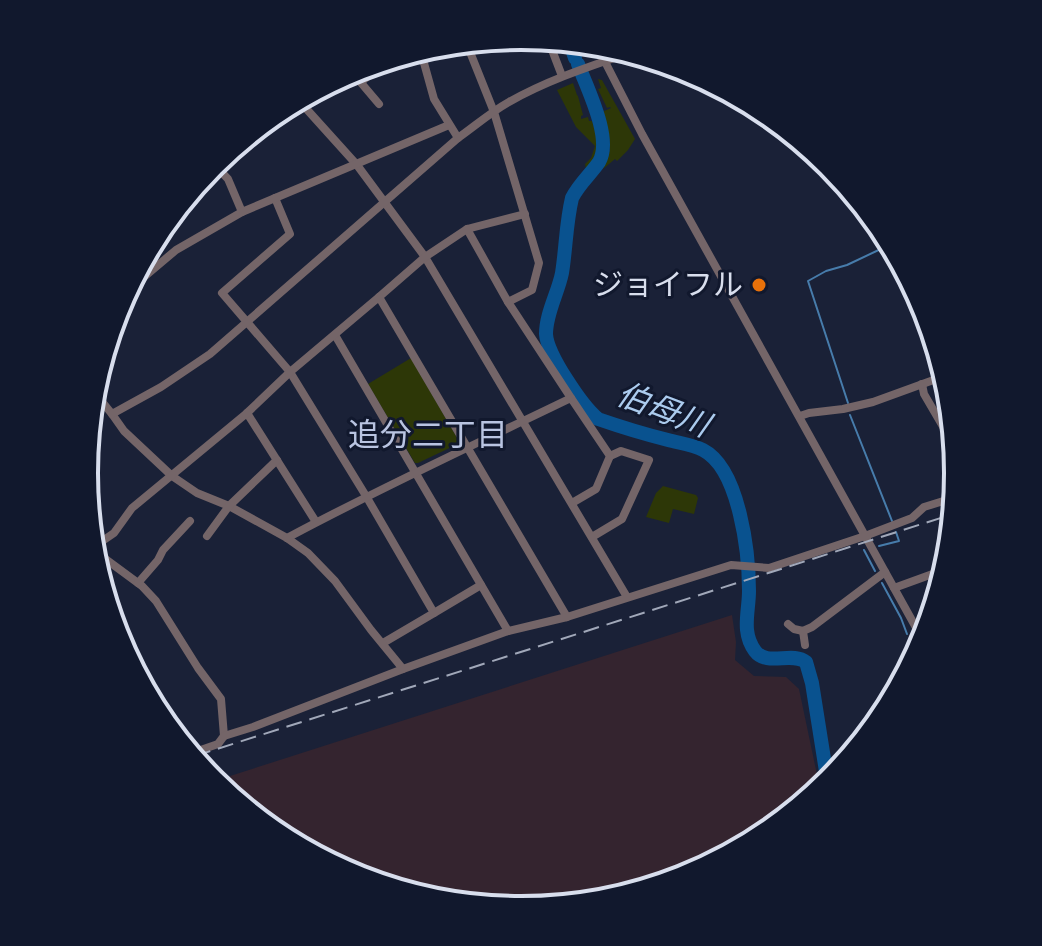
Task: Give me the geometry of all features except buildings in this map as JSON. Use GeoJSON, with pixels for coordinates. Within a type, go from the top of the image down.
{"type":"FeatureCollection","features":[{"type":"Feature","properties":{"kind":"street"},"geometry":{"type":"LineString","coordinates":[[554,52],[565,75]]}},
{"type":"Feature","properties":{"kind":"street"},"geometry":{"type":"LineString","coordinates":[[471,53],[494,112],[539,263],[532,290],[508,302]]}},
{"type":"Feature","properties":{"kind":"street"},"geometry":{"type":"LineString","coordinates":[[112,414],[186,372],[210,354],[458,138],[521,95],[589,67],[600,57]]}},
{"type":"Feature","properties":{"kind":"street"},"geometry":{"type":"LineString","coordinates":[[603,58],[642,134],[915,626]]}},
{"type":"Feature","properties":{"kind":"street"},"geometry":{"type":"LineString","coordinates":[[423,61],[434,99],[458,138]]}},
{"type":"Feature","properties":{"kind":"street"},"geometry":{"type":"LineString","coordinates":[[361,82],[379,104]]}},
{"type":"Feature","properties":{"kind":"street"},"geometry":{"type":"LineString","coordinates":[[307,109],[357,165],[425,257],[627,597]]}},
{"type":"Feature","properties":{"kind":"street"},"geometry":{"type":"LineString","coordinates":[[149,273],[176,250],[242,212],[449,125]]}},
{"type":"Feature","properties":{"kind":"street"},"geometry":{"type":"LineString","coordinates":[[223,173],[242,212]]}},
{"type":"Feature","properties":{"kind":"street"},"geometry":{"type":"LineString","coordinates":[[275,198],[290,234],[222,293],[290,372],[434,613]]}},
{"type":"Feature","properties":{"kind":"street"},"geometry":{"type":"LineString","coordinates":[[104,540],[114,533],[132,508],[247,413],[290,372],[425,257],[467,229],[525,214]]}},
{"type":"Feature","properties":{"kind":"street"},"geometry":{"type":"LineString","coordinates":[[467,229],[508,302],[610,456]]}},
{"type":"Feature","properties":{"kind":"street"},"geometry":{"type":"LineString","coordinates":[[379,297],[567,617]]}},
{"type":"Feature","properties":{"kind":"street"},"geometry":{"type":"LineString","coordinates":[[335,335],[508,631]]}},
{"type":"Feature","properties":{"kind":"street"},"geometry":{"type":"LineString","coordinates":[[800,416],[873,402],[934,380]]}},
{"type":"Feature","properties":{"kind":"street"},"geometry":{"type":"LineString","coordinates":[[922,384],[924,394],[940,422]]}},
{"type":"Feature","properties":{"kind":"street"},"geometry":{"type":"LineString","coordinates":[[287,538],[366,496],[571,398]]}},
{"type":"Feature","properties":{"kind":"street"},"geometry":{"type":"LineString","coordinates":[[104,404],[124,431],[172,476],[197,493],[229,506],[287,538],[308,553],[335,581],[403,669]]}},
{"type":"Feature","properties":{"kind":"street"},"geometry":{"type":"LineString","coordinates":[[247,413],[316,522]]}},
{"type":"Feature","properties":{"kind":"street"},"geometry":{"type":"LineString","coordinates":[[572,503],[596,489],[610,456],[621,451],[649,460],[622,519],[592,537]]}},
{"type":"Feature","properties":{"kind":"street"},"geometry":{"type":"LineString","coordinates":[[207,536],[229,506],[277,460]]}},
{"type":"Feature","properties":{"kind":"street"},"geometry":{"type":"LineString","coordinates":[[201,750],[218,744],[224,736],[508,631],[567,617],[725,567],[769,568],[912,518],[924,507],[943,501]]}},
{"type":"Feature","properties":{"kind":"street"},"geometry":{"type":"LineString","coordinates":[[138,583],[190,521]]}},
{"type":"Feature","properties":{"kind":"street"},"geometry":{"type":"LineString","coordinates":[[107,560],[156,601],[221,699],[224,736]]}},
{"type":"Feature","properties":{"kind":"street"},"geometry":{"type":"LineString","coordinates":[[788,624],[803,631],[812,627],[885,572]]}},
{"type":"Feature","properties":{"kind":"street"},"geometry":{"type":"LineString","coordinates":[[894,588],[932,574]]}},
{"type":"Feature","properties":{"kind":"street"},"geometry":{"type":"LineString","coordinates":[[383,643],[481,585]]}},
{"type":"Feature","properties":{"kind":"street"},"geometry":{"type":"LineString","coordinates":[[803,631],[805,645]]}},
{"type":"Feature","properties":{"kind":"shaded area"},"geometry":{"type":"Polygon","coordinates":[[[732,615],[735,660],[754,676],[786,677],[799,689],[817,775],[756,825],[683,864],[604,888],[521,896],[438,888],[359,864],[286,825],[242,791],[230,776],[732,615]]]}},
{"type":"Feature","properties":{"kind":"green space"},"geometry":{"type":"Polygon","coordinates":[[[598,79],[602,80],[635,139],[617,161],[615,159],[603,169],[610,147],[602,112],[611,108],[607,108],[598,89],[601,88],[598,79]]]}},
{"type":"Feature","properties":{"kind":"green space"},"geometry":{"type":"Polygon","coordinates":[[[573,83],[583,115],[581,119],[588,117],[592,121],[597,141],[594,157],[586,169],[585,164],[595,146],[576,127],[557,90],[573,83]]]}},
{"type":"Feature","properties":{"kind":"green space"},"geometry":{"type":"Polygon","coordinates":[[[411,358],[460,443],[418,463],[415,463],[368,384],[411,358]]]}},
{"type":"Feature","properties":{"kind":"green space"},"geometry":{"type":"Polygon","coordinates":[[[663,486],[696,495],[694,514],[673,509],[669,523],[646,517],[656,493],[663,486]]]}},
{"type":"Feature","properties":{"kind":"waterway","name":"伯母川"},"geometry":{"type":"LineString","coordinates":[[574,54],[575,58]]}},
{"type":"Feature","properties":{"kind":"waterway","name":"伯母川"},"geometry":{"type":"LineString","coordinates":[[578,64],[601,127],[602,152],[599,162],[572,198],[562,273],[547,326],[548,343],[566,379],[598,419],[699,448],[716,460],[726,475],[734,493],[744,536],[749,575],[748,637],[760,656],[794,658],[806,662],[825,766]]}},
{"type":"Feature","properties":{"kind":"waterway"},"geometry":{"type":"LineString","coordinates":[[848,403],[808,281],[880,250]]}},
{"type":"Feature","properties":{"kind":"waterway"},"geometry":{"type":"LineString","coordinates":[[850,415],[892,521]]}},
{"type":"Feature","properties":{"kind":"waterway"},"geometry":{"type":"LineString","coordinates":[[879,546],[899,541],[896,532]]}},
{"type":"Feature","properties":{"kind":"waterway"},"geometry":{"type":"LineString","coordinates":[[864,550],[875,571]]}},
{"type":"Feature","properties":{"kind":"waterway"},"geometry":{"type":"LineString","coordinates":[[882,583],[907,634]]}},
{"type":"Feature","properties":{"kind":"railway"},"geometry":{"type":"LineString","coordinates":[[204,753],[941,518]]}},
{"type":"Feature","properties":{"kind":"place","name":"ジョイフル"},"geometry":{"type":"Point","coordinates":[759,285]}},
{"type":"Feature","properties":{"kind":"district","name":"追分二丁目"},"geometry":{"type":"Point","coordinates":[428,435]}}]}
